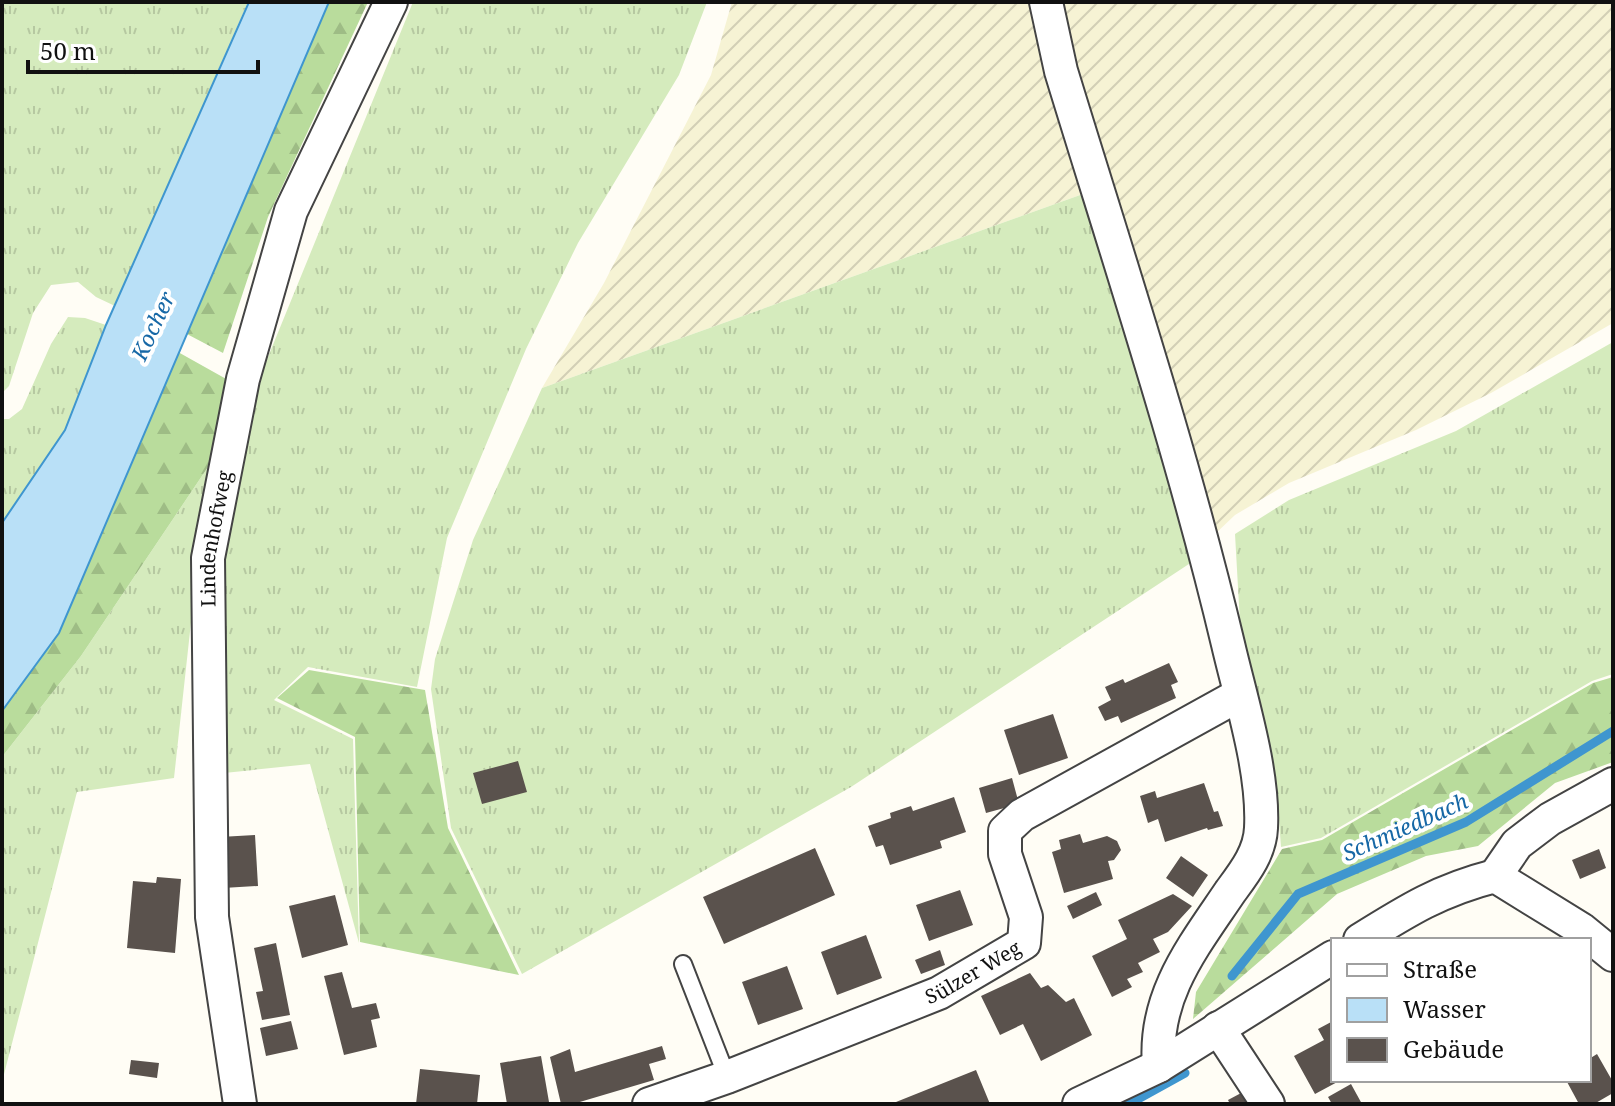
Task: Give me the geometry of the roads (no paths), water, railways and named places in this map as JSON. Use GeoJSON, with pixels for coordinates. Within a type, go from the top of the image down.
{"type":"FeatureCollection","features":[{"type":"Feature","properties":{"kind":"street","name":"Lindenhofweg"},"geometry":{"type":"LineString","coordinates":[[240,1104],[212,917],[208,558],[243,379],[291,211],[391,2]]}},
{"type":"Feature","properties":{"kind":"street"},"geometry":{"type":"LineString","coordinates":[[1046,2],[1061,71],[1209,560],[1260,791],[1261,831],[1253,859],[1181,965],[1160,1019],[1157,1046],[1159,1066]]}},
{"type":"Feature","properties":{"kind":"street","name":"Sülzer Weg"},"geometry":{"type":"LineString","coordinates":[[649,1104],[727,1077],[939,993],[1024,943],[1026,917],[1005,854],[1005,831],[1022,815],[1239,695]]}},
{"type":"Feature","properties":{"kind":"street"},"geometry":{"type":"LineString","coordinates":[[1363,938],[1420,903],[1459,885],[1495,876],[1517,844],[1550,819],[1613,784]]}},
{"type":"Feature","properties":{"kind":"street"},"geometry":{"type":"LineString","coordinates":[[1495,876],[1581,929],[1613,955]]}},
{"type":"Feature","properties":{"kind":"street"},"geometry":{"type":"LineString","coordinates":[[1079,1104],[1159,1066],[1331,958]]}},
{"type":"Feature","properties":{"kind":"street"},"geometry":{"type":"LineString","coordinates":[[1218,1028],[1268,1104]]}},
{"type":"Feature","properties":{"kind":"lane"},"geometry":{"type":"LineString","coordinates":[[683,964],[727,1077]]}},
{"type":"Feature","properties":{"kind":"water","name":"Kocher"},"geometry":{"type":"Polygon","coordinates":[[[249,2],[329,2],[59,633],[2,711],[2,523],[65,430],[106,325],[249,2]]]}},
{"type":"Feature","properties":{"kind":"waterway","name":"Schmiedbach"},"geometry":{"type":"LineString","coordinates":[[1232,976],[1298,894],[1466,822],[1613,731]]}},
{"type":"Feature","properties":{"kind":"waterway","name":"Schmiedbach"},"geometry":{"type":"LineString","coordinates":[[1129,1104],[1185,1073]]}}]}
